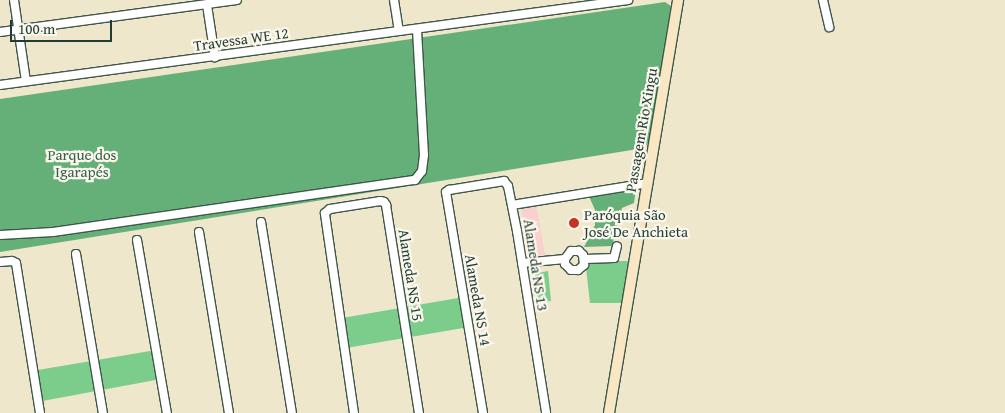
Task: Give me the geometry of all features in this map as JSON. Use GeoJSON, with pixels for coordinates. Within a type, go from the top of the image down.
{"type":"FeatureCollection","features":[{"type":"Feature","properties":{"kind":"main road","name":"Passagem Rio Xingu"},"geometry":{"type":"LineString","coordinates":[[609,413],[678,0]]}},
{"type":"Feature","properties":{"kind":"street"},"geometry":{"type":"LineString","coordinates":[[0,86],[26,82],[14,0]]}},
{"type":"Feature","properties":{"kind":"street"},"geometry":{"type":"LineString","coordinates":[[0,32],[196,3],[207,5],[237,0]]}},
{"type":"Feature","properties":{"kind":"street"},"geometry":{"type":"LineString","coordinates":[[394,0],[399,30],[417,29],[588,3],[628,0]]}},
{"type":"Feature","properties":{"kind":"street"},"geometry":{"type":"LineString","coordinates":[[823,0],[828,27]]}},
{"type":"Feature","properties":{"kind":"street"},"geometry":{"type":"LineString","coordinates":[[207,5],[215,57]]}},
{"type":"Feature","properties":{"kind":"street"},"geometry":{"type":"LineString","coordinates":[[0,235],[53,232],[415,180],[422,172],[424,149],[417,29]]}},
{"type":"Feature","properties":{"kind":"street","name":"Travessa WE 12"},"geometry":{"type":"LineString","coordinates":[[26,82],[399,30]]}},
{"type":"Feature","properties":{"kind":"street","name":"Alameda NS 13"},"geometry":{"type":"LineString","coordinates":[[447,191],[504,181],[508,186],[546,413]]}},
{"type":"Feature","properties":{"kind":"street"},"geometry":{"type":"LineString","coordinates":[[512,205],[648,183]]}},
{"type":"Feature","properties":{"kind":"street","name":"Alameda NS 14"},"geometry":{"type":"LineString","coordinates":[[447,191],[483,413]]}},
{"type":"Feature","properties":{"kind":"street","name":"Alameda NS 15"},"geometry":{"type":"LineString","coordinates":[[354,413],[325,211],[380,201],[385,202],[419,413]]}},
{"type":"Feature","properties":{"kind":"street"},"geometry":{"type":"LineString","coordinates":[[261,222],[292,413]]}},
{"type":"Feature","properties":{"kind":"street"},"geometry":{"type":"LineString","coordinates":[[199,232],[229,413]]}},
{"type":"Feature","properties":{"kind":"street"},"geometry":{"type":"LineString","coordinates":[[137,240],[167,413]]}},
{"type":"Feature","properties":{"kind":"street"},"geometry":{"type":"LineString","coordinates":[[585,259],[614,258],[617,246]]}},
{"type":"Feature","properties":{"kind":"street"},"geometry":{"type":"LineString","coordinates":[[575,247],[585,259],[581,268],[571,270],[565,264],[565,259],[575,247]]}},
{"type":"Feature","properties":{"kind":"street"},"geometry":{"type":"LineString","coordinates":[[76,254],[104,413]]}},
{"type":"Feature","properties":{"kind":"street"},"geometry":{"type":"LineString","coordinates":[[522,263],[565,259]]}},
{"type":"Feature","properties":{"kind":"street"},"geometry":{"type":"LineString","coordinates":[[0,262],[12,261],[16,263],[40,413]]}},
{"type":"Feature","properties":{"kind":"shaded area"},"geometry":{"type":"Polygon","coordinates":[[[536,203],[545,255],[530,256],[521,206],[536,203]]]}},
{"type":"Feature","properties":{"kind":"green space","name":"Parque dos Igarapés"},"geometry":{"type":"Polygon","coordinates":[[[665,2],[671,6],[649,142],[644,148],[0,252],[0,99],[665,2]]]}},
{"type":"Feature","properties":{"kind":"green space"},"geometry":{"type":"Polygon","coordinates":[[[636,188],[634,203],[622,208],[612,246],[584,247],[595,225],[595,210],[588,194],[636,188]]]}},
{"type":"Feature","properties":{"kind":"green space"},"geometry":{"type":"Polygon","coordinates":[[[588,261],[630,261],[623,303],[590,303],[586,268],[588,261]]]}},
{"type":"Feature","properties":{"kind":"green space"},"geometry":{"type":"Polygon","coordinates":[[[548,271],[551,301],[538,302],[533,274],[548,271]]]}},
{"type":"Feature","properties":{"kind":"green space"},"geometry":{"type":"Polygon","coordinates":[[[464,297],[469,327],[346,348],[342,318],[464,297]]]}},
{"type":"Feature","properties":{"kind":"green space"},"geometry":{"type":"Polygon","coordinates":[[[156,350],[161,379],[37,402],[32,371],[156,350]]]}},
{"type":"Feature","properties":{"kind":"place","name":"Paróquia São José De Anchieta"},"geometry":{"type":"Point","coordinates":[574,223]}}]}
